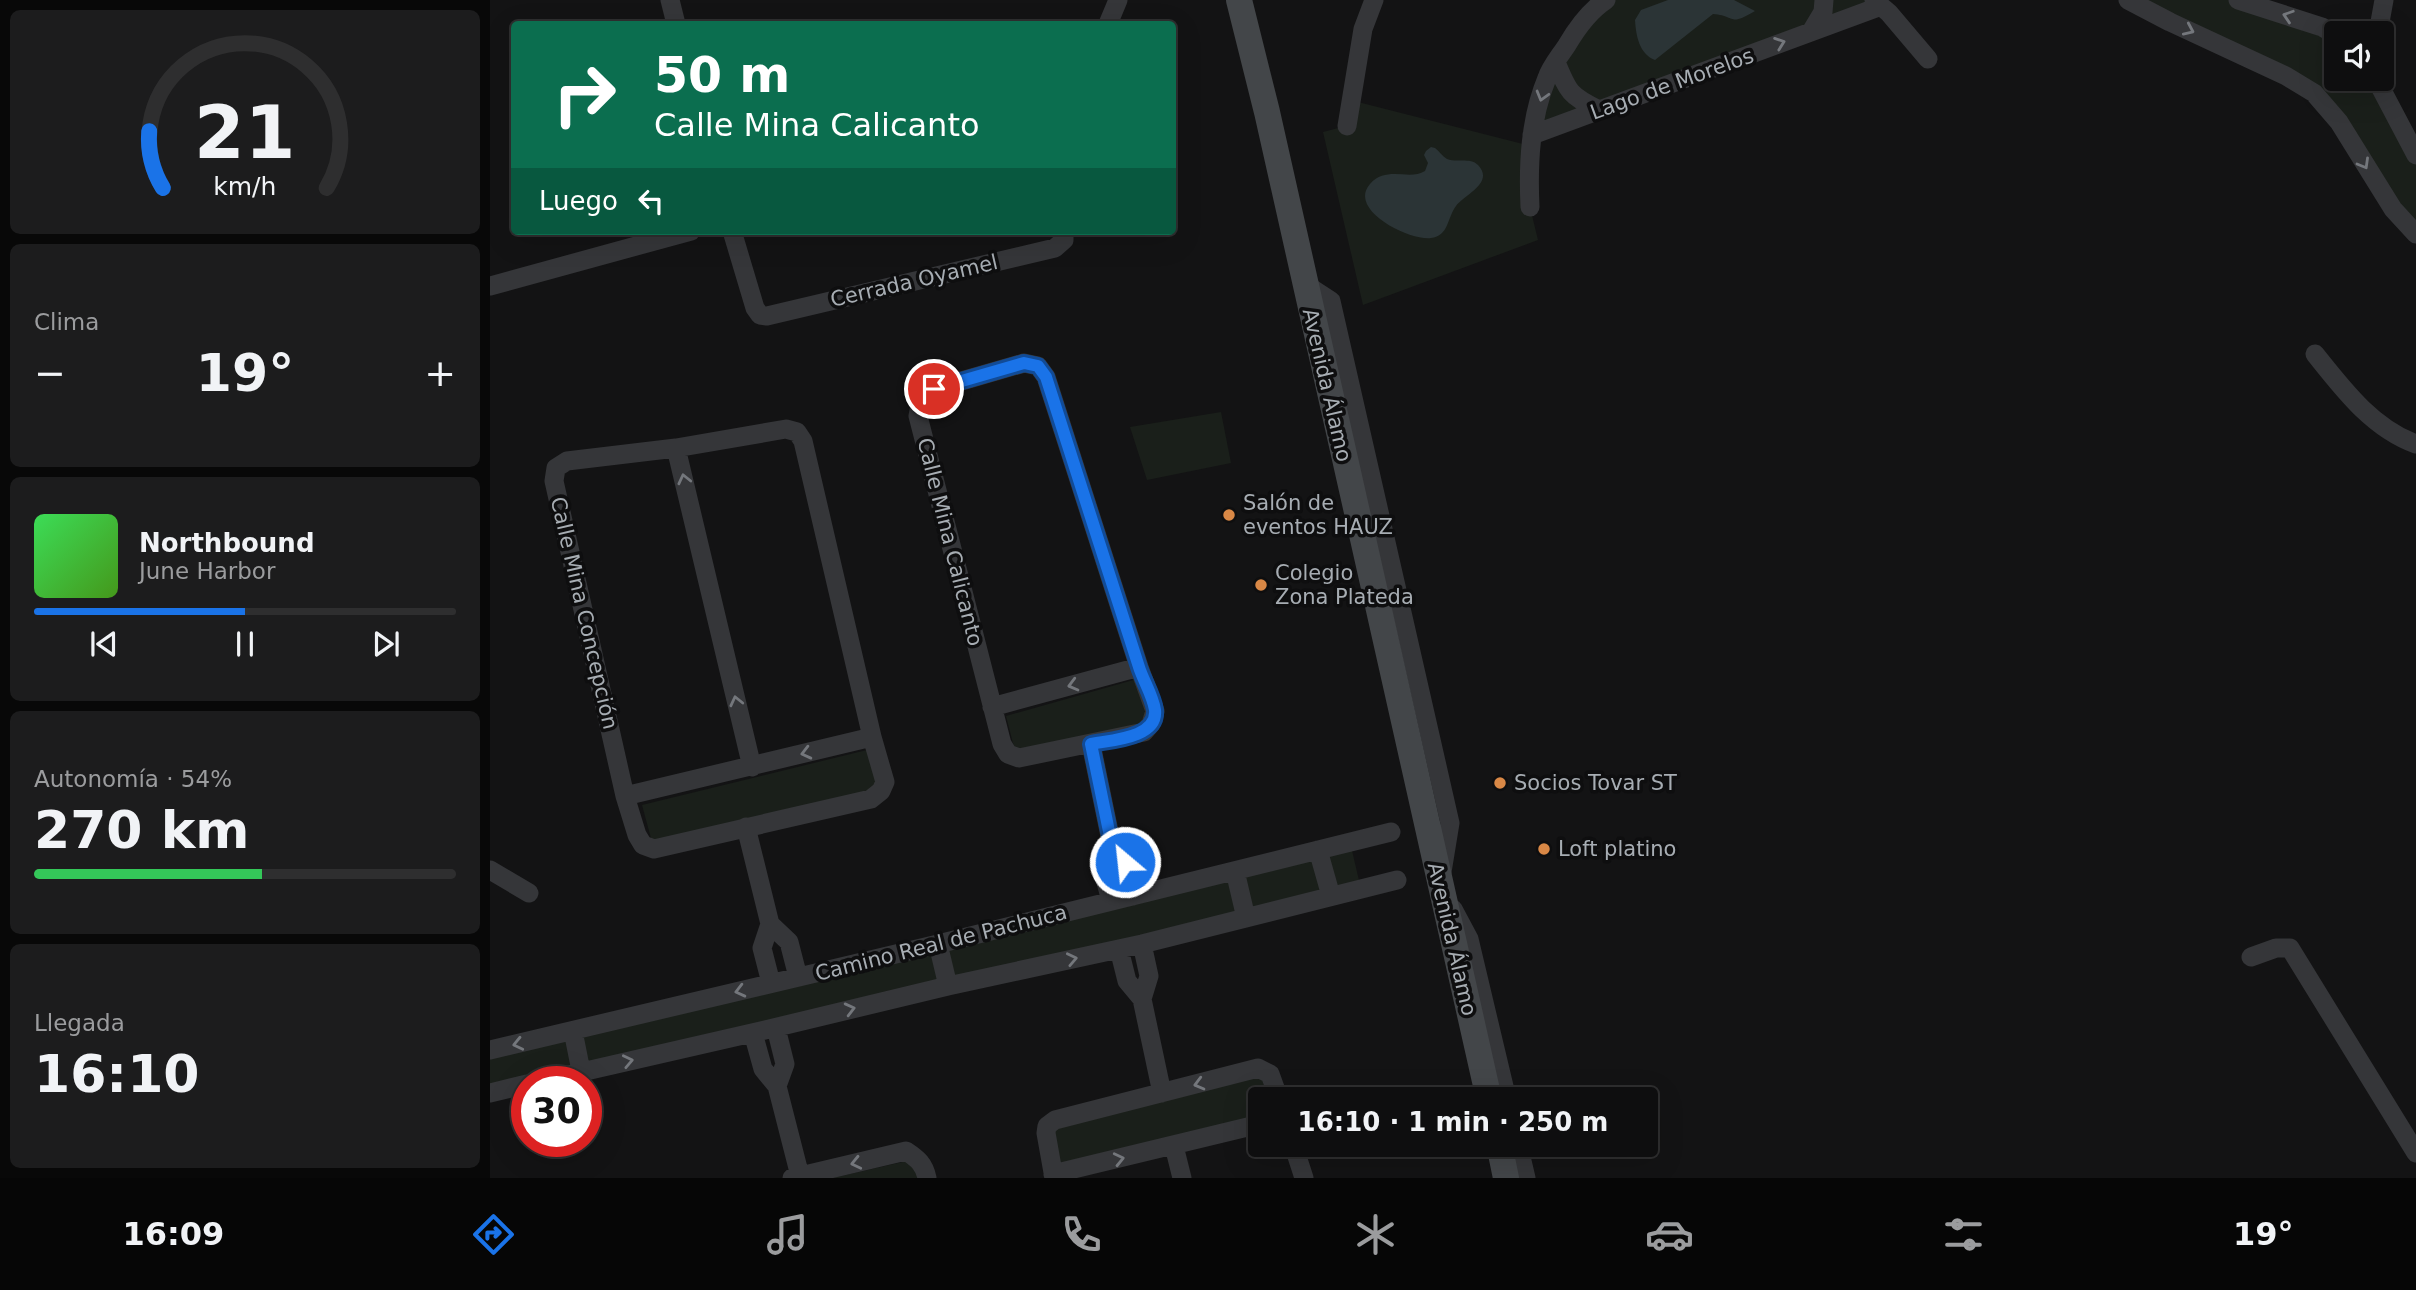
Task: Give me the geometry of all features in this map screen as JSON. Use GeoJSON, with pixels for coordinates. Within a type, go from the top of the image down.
{"type":"FeatureCollection","features":[{"type":"Feature","properties":{"kind":"street"},"geometry":{"type":"LineString","coordinates":[[670,0],[675,21]]}},
{"type":"Feature","properties":{"kind":"street"},"geometry":{"type":"LineString","coordinates":[[1109,21],[1118,0]]}},
{"type":"Feature","properties":{"kind":"street","name":"Avenida Álamo"},"geometry":{"type":"LineString","coordinates":[[1239,0],[1486,1087]]}},
{"type":"Feature","properties":{"kind":"street"},"geometry":{"type":"LineString","coordinates":[[1347,126],[1363,29],[1374,0]]}},
{"type":"Feature","properties":{"kind":"street"},"geometry":{"type":"LineString","coordinates":[[1530,207],[1528,166],[1532,135],[1547,77],[1576,30],[1595,7],[1606,0]]}},
{"type":"Feature","properties":{"kind":"street"},"geometry":{"type":"LineString","coordinates":[[1811,32],[1823,12],[1824,0]]}},
{"type":"Feature","properties":{"kind":"street"},"geometry":{"type":"LineString","coordinates":[[2128,0],[2277,71],[2314,93],[2339,122],[2393,209],[2416,234]]}},
{"type":"Feature","properties":{"kind":"street"},"geometry":{"type":"LineString","coordinates":[[2238,0],[2324,28]]}},
{"type":"Feature","properties":{"kind":"street"},"geometry":{"type":"LineString","coordinates":[[2381,21],[2385,0]]}},
{"type":"Feature","properties":{"kind":"street","name":"Lago de Morelos"},"geometry":{"type":"LineString","coordinates":[[1532,135],[1811,32],[1877,3],[1928,59]]}},
{"type":"Feature","properties":{"kind":"street"},"geometry":{"type":"LineString","coordinates":[[1556,62],[1573,97],[1599,110]]}},
{"type":"Feature","properties":{"kind":"street"},"geometry":{"type":"LineString","coordinates":[[2383,91],[2416,155]]}},
{"type":"Feature","properties":{"kind":"street"},"geometry":{"type":"LineString","coordinates":[[490,286],[676,235]]}},
{"type":"Feature","properties":{"kind":"street","name":"Cerrada Oyamel"},"geometry":{"type":"LineString","coordinates":[[733,235],[755,309],[760,315],[767,316],[1055,248],[1064,235]]}},
{"type":"Feature","properties":{"kind":"street"},"geometry":{"type":"LineString","coordinates":[[2315,354],[2348,395],[2375,421],[2416,444]]}},
{"type":"Feature","properties":{"kind":"street","name":"Calle Mina Calicanto"},"geometry":{"type":"LineString","coordinates":[[1024,363],[1038,366],[1046,377],[1139,667],[1155,711],[1151,724],[1144,732],[1018,758],[1008,754],[1002,744],[992,707],[918,416],[921,400],[934,389],[1024,363]]}},
{"type":"Feature","properties":{"kind":"street","name":"Calle Mina Concepción"},"geometry":{"type":"LineString","coordinates":[[786,429],[797,432],[803,441],[872,737],[885,782],[881,791],[871,799],[654,849],[643,845],[637,835],[625,796],[554,481],[556,468],[567,461],[676,448],[786,429]]}},
{"type":"Feature","properties":{"kind":"street"},"geometry":{"type":"LineString","coordinates":[[676,448],[752,767]]}},
{"type":"Feature","properties":{"kind":"street"},"geometry":{"type":"LineString","coordinates":[[992,707],[1139,667]]}},
{"type":"Feature","properties":{"kind":"street"},"geometry":{"type":"LineString","coordinates":[[625,796],[872,737]]}},
{"type":"Feature","properties":{"kind":"street"},"geometry":{"type":"LineString","coordinates":[[1091,744],[1111,841],[1125,862],[1133,896]]}},
{"type":"Feature","properties":{"kind":"street"},"geometry":{"type":"LineString","coordinates":[[746,827],[769,924],[762,948],[771,983]]}},
{"type":"Feature","properties":{"kind":"street","name":"Camino Real de Pachuca"},"geometry":{"type":"LineString","coordinates":[[490,1050],[938,944],[1391,832]]}},
{"type":"Feature","properties":{"kind":"street"},"geometry":{"type":"LineString","coordinates":[[1111,841],[1102,867],[1111,901]]}},
{"type":"Feature","properties":{"kind":"street"},"geometry":{"type":"LineString","coordinates":[[1318,850],[1331,896]]}},
{"type":"Feature","properties":{"kind":"street"},"geometry":{"type":"LineString","coordinates":[[490,870],[529,893]]}},
{"type":"Feature","properties":{"kind":"street"},"geometry":{"type":"LineString","coordinates":[[1235,871],[1246,918]]}},
{"type":"Feature","properties":{"kind":"street","name":"Camino Real de Pachuca"},"geometry":{"type":"LineString","coordinates":[[602,1066],[1142,944],[1397,880]]}},
{"type":"Feature","properties":{"kind":"street"},"geometry":{"type":"LineString","coordinates":[[1440,886],[1469,939],[1504,1087]]}},
{"type":"Feature","properties":{"kind":"street"},"geometry":{"type":"LineString","coordinates":[[769,924],[789,942],[798,977]]}},
{"type":"Feature","properties":{"kind":"street"},"geometry":{"type":"LineString","coordinates":[[938,944],[948,986]]}},
{"type":"Feature","properties":{"kind":"street"},"geometry":{"type":"LineString","coordinates":[[1142,944],[1149,976],[1142,999]]}},
{"type":"Feature","properties":{"kind":"street"},"geometry":{"type":"LineString","coordinates":[[2251,957],[2276,948],[2290,948],[2416,1153]]}},
{"type":"Feature","properties":{"kind":"street"},"geometry":{"type":"LineString","coordinates":[[1119,949],[1127,981],[1142,999],[1162,1093]]}},
{"type":"Feature","properties":{"kind":"street"},"geometry":{"type":"LineString","coordinates":[[776,1028],[785,1064],[777,1086]]}},
{"type":"Feature","properties":{"kind":"street"},"geometry":{"type":"LineString","coordinates":[[573,1031],[580,1066]]}},
{"type":"Feature","properties":{"kind":"street"},"geometry":{"type":"LineString","coordinates":[[753,1033],[763,1069],[777,1086],[796,1177],[906,1151],[918,1158],[924,1166],[927,1178]]}},
{"type":"Feature","properties":{"kind":"street"},"geometry":{"type":"LineString","coordinates":[[1248,1127],[1053,1176],[1046,1133],[1047,1126],[1055,1120],[1258,1068],[1270,1074],[1275,1087]]}},
{"type":"Feature","properties":{"kind":"street"},"geometry":{"type":"LineString","coordinates":[[490,1093],[511,1088]]}},
{"type":"Feature","properties":{"kind":"street"},"geometry":{"type":"LineString","coordinates":[[1174,1146],[1182,1178]]}},
{"type":"Feature","properties":{"kind":"street"},"geometry":{"type":"LineString","coordinates":[[1297,1157],[1304,1178]]}},
{"type":"Feature","properties":{"kind":"street"},"geometry":{"type":"LineString","coordinates":[[1502,1157],[1506,1178]]}},
{"type":"Feature","properties":{"kind":"street"},"geometry":{"type":"LineString","coordinates":[[1521,1157],[1526,1178]]}},
{"type":"Feature","properties":{"kind":"shaded area"},"geometry":{"type":"Polygon","coordinates":[[[1606,0],[1874,0],[1599,110],[1534,123],[1547,77],[1606,0]]]}},
{"type":"Feature","properties":{"kind":"shaded area"},"geometry":{"type":"Polygon","coordinates":[[[1668,0],[1734,0],[1755,11],[1736,20],[1713,14],[1655,60],[1642,49],[1635,20],[1641,10],[1668,0]]]}},
{"type":"Feature","properties":{"kind":"shaded area"},"geometry":{"type":"Polygon","coordinates":[[[2128,0],[2238,0],[2324,31],[2324,91],[2382,91],[2416,155],[2416,234],[2314,93],[2128,0]]]}},
{"type":"Feature","properties":{"kind":"shaded area"},"geometry":{"type":"Polygon","coordinates":[[[1350,100],[1531,146],[1530,207],[1538,240],[1363,305],[1323,132],[1346,126],[1350,100]]]}},
{"type":"Feature","properties":{"kind":"shaded area"},"geometry":{"type":"Polygon","coordinates":[[[1431,147],[1447,159],[1475,163],[1482,171],[1483,177],[1481,183],[1456,206],[1441,234],[1437,237],[1421,238],[1384,222],[1367,204],[1365,194],[1370,184],[1384,175],[1412,175],[1425,171],[1428,163],[1424,155],[1431,147]]]}},
{"type":"Feature","properties":{"kind":"shaded area"},"geometry":{"type":"Polygon","coordinates":[[[1221,412],[1231,463],[1147,480],[1130,427],[1221,412]]]}},
{"type":"Feature","properties":{"kind":"shaded area"},"geometry":{"type":"Polygon","coordinates":[[[1137,679],[1148,723],[1016,755],[1006,716],[1137,679]]]}},
{"type":"Feature","properties":{"kind":"shaded area"},"geometry":{"type":"Polygon","coordinates":[[[867,750],[879,789],[652,842],[642,805],[867,750]]]}},
{"type":"Feature","properties":{"kind":"shaded area"},"geometry":{"type":"Polygon","coordinates":[[[1350,842],[1361,889],[602,1067],[511,1066],[511,1088],[490,1093],[490,1050],[1350,842]]]}},
{"type":"Feature","properties":{"kind":"shaded area"},"geometry":{"type":"Polygon","coordinates":[[[1262,1074],[1266,1087],[1248,1087],[1248,1122],[1058,1168],[1053,1127],[1262,1074]]]}},
{"type":"Feature","properties":{"kind":"shaded area"},"geometry":{"type":"Polygon","coordinates":[[[916,1159],[920,1178],[832,1178],[916,1159]]]}},
{"type":"Feature","properties":{"kind":"place","name":"Salón de eventos HAUZ"},"geometry":{"type":"Point","coordinates":[1229,515]}},
{"type":"Feature","properties":{"kind":"place","name":"Colegio Zona Plateda"},"geometry":{"type":"Point","coordinates":[1261,585]}},
{"type":"Feature","properties":{"kind":"place","name":"Socios Tovar ST"},"geometry":{"type":"Point","coordinates":[1500,783]}},
{"type":"Feature","properties":{"kind":"place","name":"Loft platino"},"geometry":{"type":"Point","coordinates":[1544,849]}},
{"type":"Feature","properties":{"kind":"route"},"geometry":{"type":"LineString","coordinates":[[934,389],[1024,363],[1038,366],[1046,377],[1155,711],[1151,724],[1144,732],[1091,744],[1111,841],[1125,862]]}}]}
